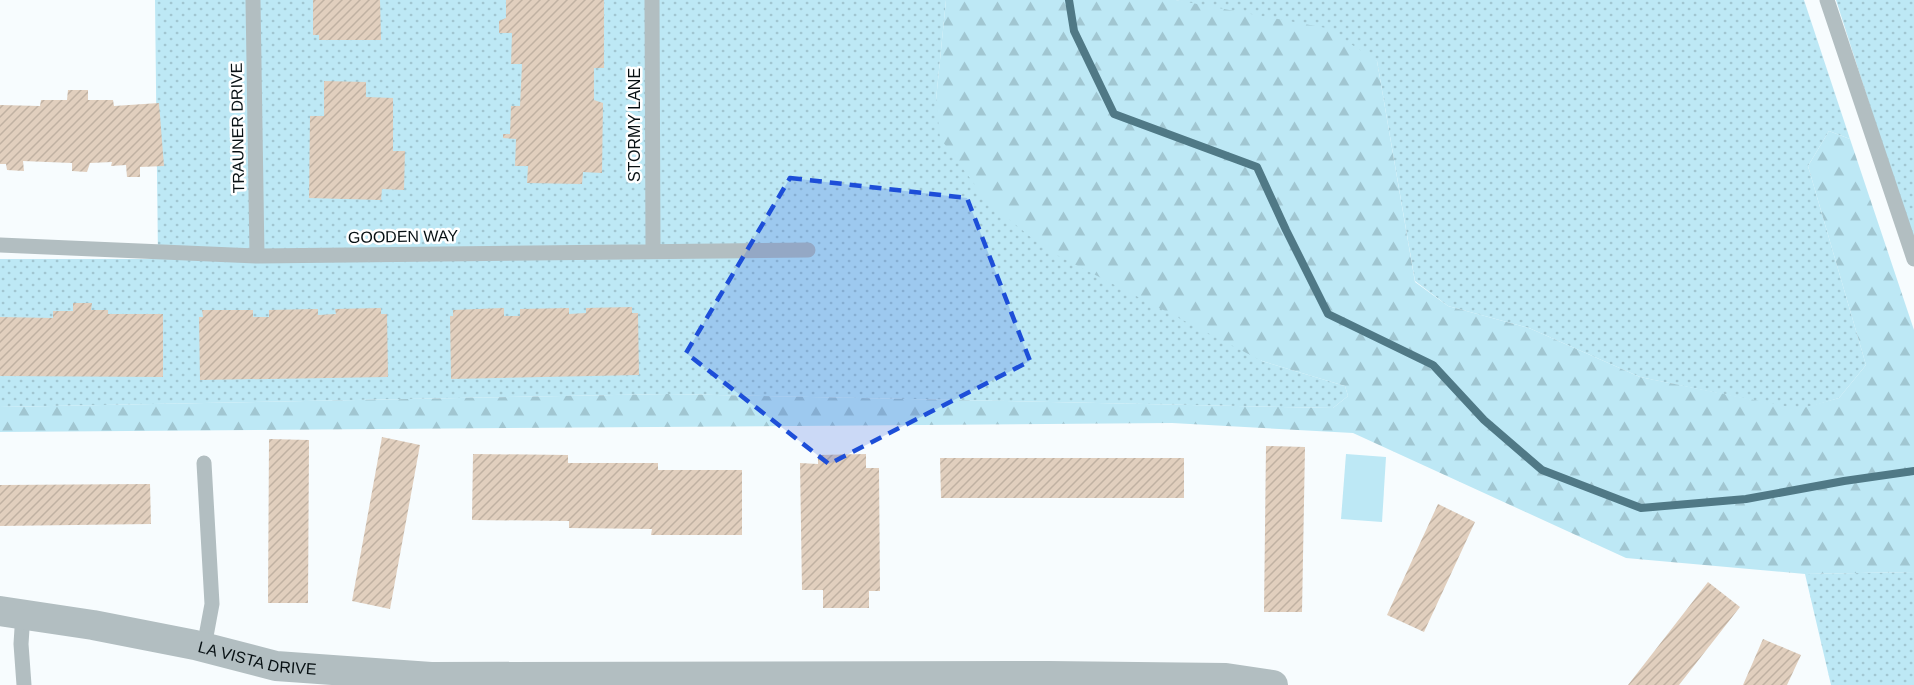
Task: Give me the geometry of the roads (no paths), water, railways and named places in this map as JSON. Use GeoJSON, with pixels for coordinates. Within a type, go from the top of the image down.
{"type":"FeatureCollection","features":[{"type":"Feature","properties":{"kind":"street","name":"LA VISTA DRIVE"},"geometry":{"type":"LineString","coordinates":[[11,612],[93,625],[204,647],[276,675],[431,677],[473,681],[1226,678],[1273,685]]}},
{"type":"Feature","properties":{"kind":"lane","name":"TRAUNER DRIVE"},"geometry":{"type":"LineString","coordinates":[[252,0],[257,256]]}},
{"type":"Feature","properties":{"kind":"lane","name":"STORMY LANE"},"geometry":{"type":"LineString","coordinates":[[652,0],[653,250]]}},
{"type":"Feature","properties":{"kind":"lane"},"geometry":{"type":"LineString","coordinates":[[1827,0],[1914,259]]}},
{"type":"Feature","properties":{"kind":"lane","name":"GOODEN WAY"},"geometry":{"type":"LineString","coordinates":[[0,245],[257,256],[808,250]]}},
{"type":"Feature","properties":{"kind":"lane"},"geometry":{"type":"LineString","coordinates":[[204,464],[212,604],[204,647]]}},
{"type":"Feature","properties":{"kind":"lane"},"geometry":{"type":"LineString","coordinates":[[11,612],[21,644],[24,685]]}},
{"type":"Feature","properties":{"kind":"waterway"},"geometry":{"type":"LineString","coordinates":[[1069,0],[1074,31],[1114,114],[1257,167],[1328,314],[1433,365],[1484,420],[1542,470],[1641,508],[1746,499],[1914,471]]}}]}
